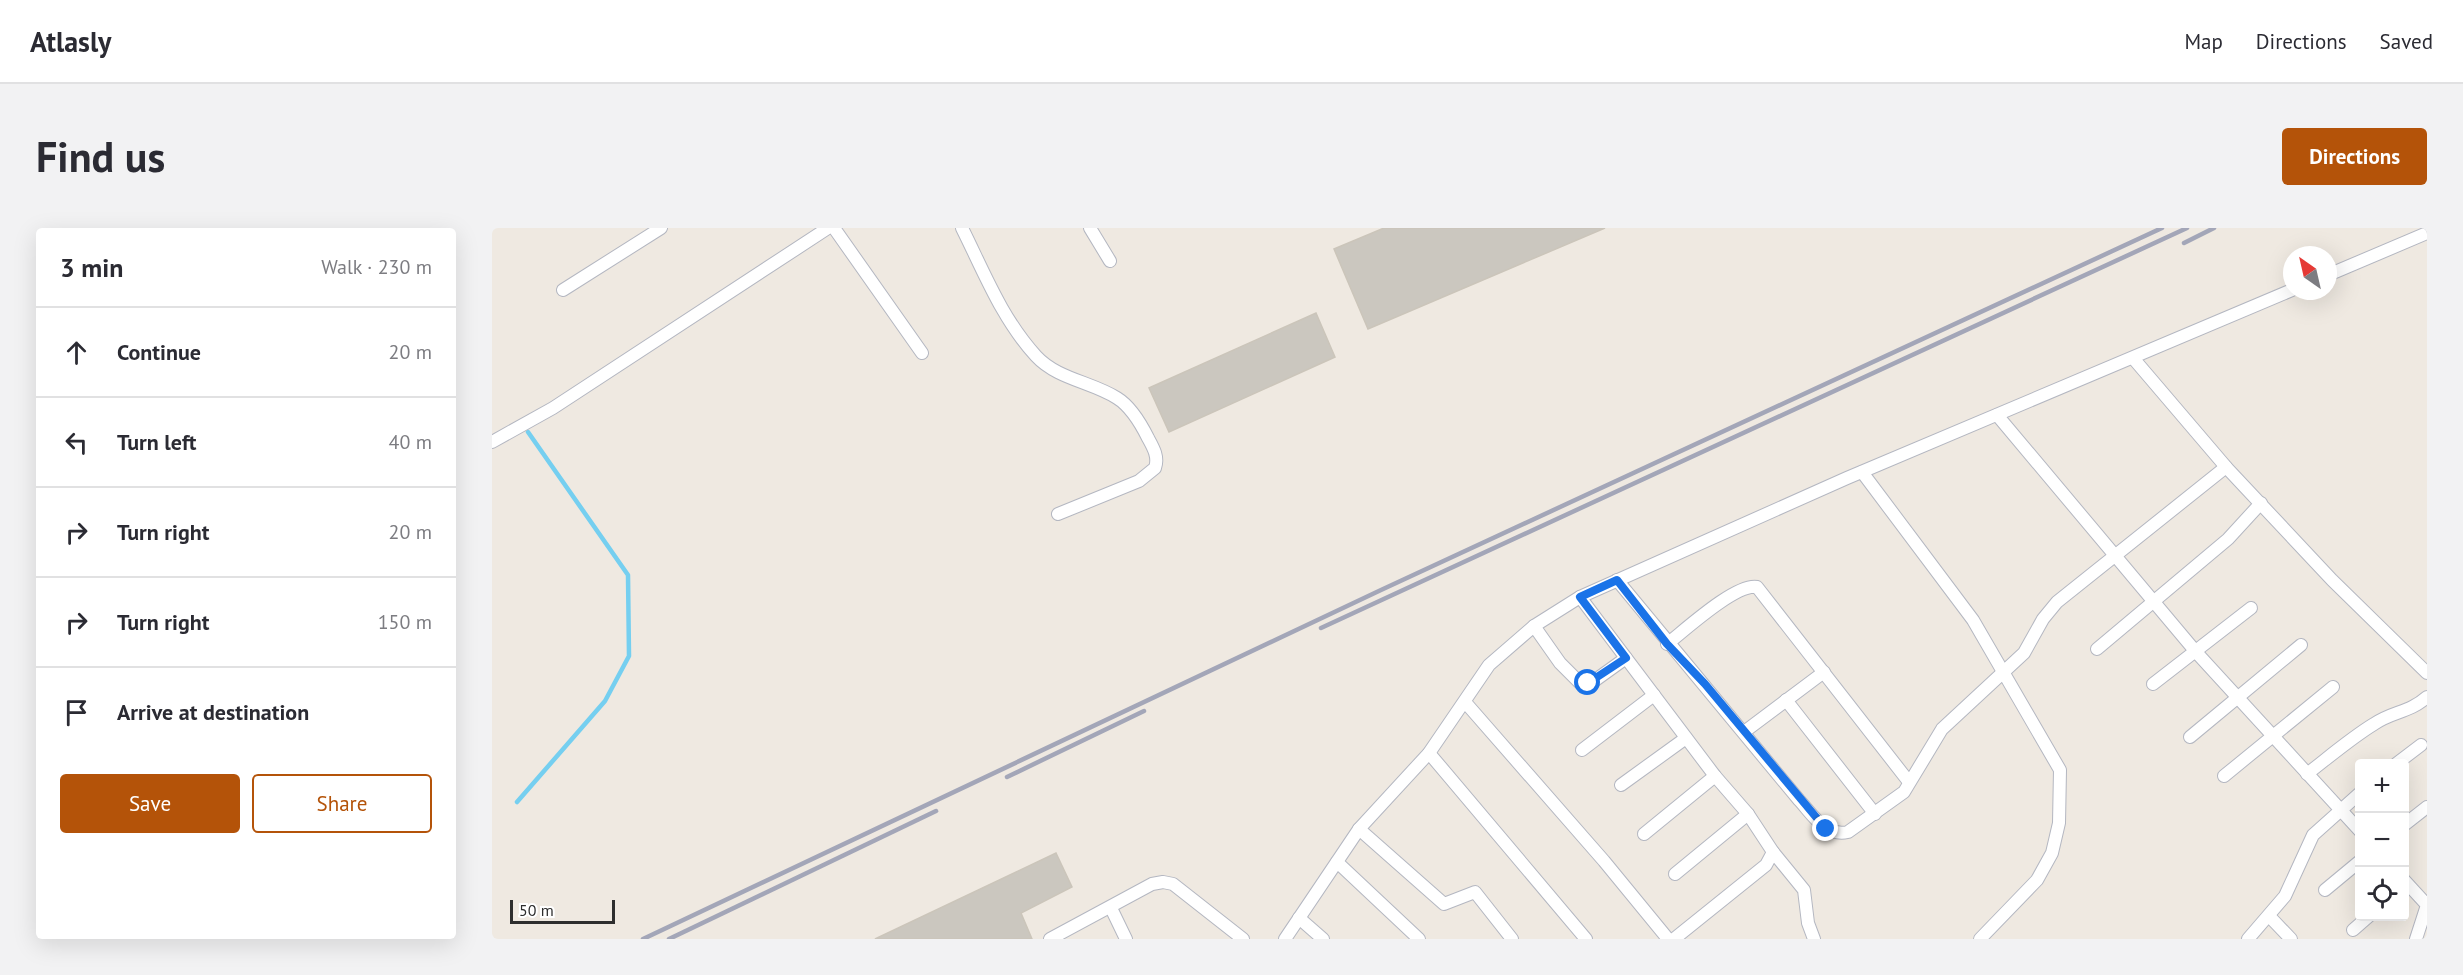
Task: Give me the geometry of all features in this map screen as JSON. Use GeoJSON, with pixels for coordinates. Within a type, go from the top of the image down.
{"type":"FeatureCollection","features":[{"type":"Feature","properties":{"kind":"street"},"geometry":{"type":"LineString","coordinates":[[563,290],[660,228]]}},
{"type":"Feature","properties":{"kind":"street"},"geometry":{"type":"LineString","coordinates":[[834,228],[922,353]]}},
{"type":"Feature","properties":{"kind":"street"},"geometry":{"type":"LineString","coordinates":[[962,228],[1008,318],[1039,359],[1065,376],[1118,398],[1141,425],[1156,455],[1155,468],[1139,481],[1058,514]]}},
{"type":"Feature","properties":{"kind":"street"},"geometry":{"type":"LineString","coordinates":[[1090,228],[1110,261]]}},
{"type":"Feature","properties":{"kind":"street"},"geometry":{"type":"LineString","coordinates":[[492,442],[553,408],[821,229]]}},
{"type":"Feature","properties":{"kind":"street"},"geometry":{"type":"LineString","coordinates":[[2337,271],[2427,233]]}},
{"type":"Feature","properties":{"kind":"street"},"geometry":{"type":"LineString","coordinates":[[1285,939],[1359,829],[1429,753],[1489,665],[1534,626],[1580,597],[1617,580],[1862,472],[2283,294]]}},
{"type":"Feature","properties":{"kind":"street"},"geometry":{"type":"LineString","coordinates":[[2133,358],[2226,467],[2332,580],[2427,673]]}},
{"type":"Feature","properties":{"kind":"street"},"geometry":{"type":"LineString","coordinates":[[1997,415],[2196,652],[2355,826]]}},
{"type":"Feature","properties":{"kind":"street"},"geometry":{"type":"LineString","coordinates":[[1617,580],[1667,644],[1705,684],[1826,829],[1839,834],[1848,832],[1897,799],[1942,729],[2004,674],[2024,653],[2043,620],[2057,602],[2226,467]]}},
{"type":"Feature","properties":{"kind":"street"},"geometry":{"type":"LineString","coordinates":[[1862,472],[1973,620],[2060,770],[2059,823],[2052,853],[2037,880],[1980,939]]}},
{"type":"Feature","properties":{"kind":"street"},"geometry":{"type":"LineString","coordinates":[[2097,650],[2228,539],[2261,503]]}},
{"type":"Feature","properties":{"kind":"street"},"geometry":{"type":"LineString","coordinates":[[1667,644],[1735,592],[1751,586],[1763,593],[1909,782]]}},
{"type":"Feature","properties":{"kind":"street"},"geometry":{"type":"LineString","coordinates":[[1580,597],[1804,890],[1808,923],[1814,939]]}},
{"type":"Feature","properties":{"kind":"street"},"geometry":{"type":"LineString","coordinates":[[2153,684],[2251,608]]}},
{"type":"Feature","properties":{"kind":"street"},"geometry":{"type":"LineString","coordinates":[[1534,626],[1560,663],[1580,683],[1594,681],[1626,658]]}},
{"type":"Feature","properties":{"kind":"street"},"geometry":{"type":"LineString","coordinates":[[2190,737],[2301,645]]}},
{"type":"Feature","properties":{"kind":"street"},"geometry":{"type":"LineString","coordinates":[[1744,732],[1824,672]]}},
{"type":"Feature","properties":{"kind":"street"},"geometry":{"type":"LineString","coordinates":[[2224,776],[2333,687]]}},
{"type":"Feature","properties":{"kind":"street"},"geometry":{"type":"LineString","coordinates":[[1582,750],[1654,695]]}},
{"type":"Feature","properties":{"kind":"street"},"geometry":{"type":"LineString","coordinates":[[2307,774],[2373,724],[2394,714],[2410,710],[2427,697]]}},
{"type":"Feature","properties":{"kind":"street"},"geometry":{"type":"LineString","coordinates":[[1786,700],[1875,814]]}},
{"type":"Feature","properties":{"kind":"street"},"geometry":{"type":"LineString","coordinates":[[1465,702],[1604,861],[1668,939]]}},
{"type":"Feature","properties":{"kind":"street"},"geometry":{"type":"LineString","coordinates":[[1621,786],[1686,738]]}},
{"type":"Feature","properties":{"kind":"street"},"geometry":{"type":"LineString","coordinates":[[2403,759],[2421,746]]}},
{"type":"Feature","properties":{"kind":"street"},"geometry":{"type":"LineString","coordinates":[[1429,753],[1586,939]]}},
{"type":"Feature","properties":{"kind":"street"},"geometry":{"type":"LineString","coordinates":[[1644,834],[1715,776]]}},
{"type":"Feature","properties":{"kind":"street"},"geometry":{"type":"LineString","coordinates":[[2248,939],[2270,917],[2285,896],[2313,834],[2355,796]]}},
{"type":"Feature","properties":{"kind":"street"},"geometry":{"type":"LineString","coordinates":[[2409,821],[2427,807]]}},
{"type":"Feature","properties":{"kind":"street"},"geometry":{"type":"LineString","coordinates":[[1675,874],[1748,814]]}},
{"type":"Feature","properties":{"kind":"street"},"geometry":{"type":"LineString","coordinates":[[1359,829],[1444,904],[1475,892],[1512,939]]}},
{"type":"Feature","properties":{"kind":"street"},"geometry":{"type":"LineString","coordinates":[[1674,939],[1766,865],[1773,852]]}},
{"type":"Feature","properties":{"kind":"street"},"geometry":{"type":"LineString","coordinates":[[1337,862],[1419,939]]}},
{"type":"Feature","properties":{"kind":"street"},"geometry":{"type":"LineString","coordinates":[[2325,890],[2355,865]]}},
{"type":"Feature","properties":{"kind":"street"},"geometry":{"type":"LineString","coordinates":[[1050,939],[1152,884],[1163,882],[1173,884],[1244,939]]}},
{"type":"Feature","properties":{"kind":"street"},"geometry":{"type":"LineString","coordinates":[[2409,886],[2427,905],[2416,939]]}},
{"type":"Feature","properties":{"kind":"street"},"geometry":{"type":"LineString","coordinates":[[1111,908],[1126,939]]}},
{"type":"Feature","properties":{"kind":"street"},"geometry":{"type":"LineString","coordinates":[[2270,917],[2291,939]]}},
{"type":"Feature","properties":{"kind":"street"},"geometry":{"type":"LineString","coordinates":[[1299,918],[1323,939]]}},
{"type":"Feature","properties":{"kind":"street"},"geometry":{"type":"LineString","coordinates":[[2353,930],[2363,921]]}},
{"type":"Feature","properties":{"kind":"building"},"geometry":{"type":"Polygon","coordinates":[[[1384,228],[1605,228],[1368,329],[1334,249],[1384,228]]]}},
{"type":"Feature","properties":{"kind":"building"},"geometry":{"type":"Polygon","coordinates":[[[1316,313],[1335,357],[1169,432],[1149,388],[1316,313]]]}},
{"type":"Feature","properties":{"kind":"building"},"geometry":{"type":"Polygon","coordinates":[[[1056,853],[1072,887],[1021,913],[1032,939],[875,939],[1056,853]]]}},
{"type":"Feature","properties":{"kind":"waterway"},"geometry":{"type":"LineString","coordinates":[[517,802],[605,701],[629,656],[628,575],[528,432]]}},
{"type":"Feature","properties":{"kind":"railway"},"geometry":{"type":"LineString","coordinates":[[643,939],[1381,590],[2162,228]]}},
{"type":"Feature","properties":{"kind":"railway"},"geometry":{"type":"LineString","coordinates":[[1321,628],[2187,228]]}},
{"type":"Feature","properties":{"kind":"railway"},"geometry":{"type":"LineString","coordinates":[[2184,243],[2214,228]]}},
{"type":"Feature","properties":{"kind":"railway"},"geometry":{"type":"LineString","coordinates":[[1007,777],[1144,711]]}},
{"type":"Feature","properties":{"kind":"railway"},"geometry":{"type":"LineString","coordinates":[[669,939],[936,811]]}},
{"type":"Feature","properties":{"kind":"route"},"geometry":{"type":"LineString","coordinates":[[1588,683],[1626,658],[1580,597],[1617,580],[1667,644],[1705,684],[1799,800],[1826,829]]}}]}
